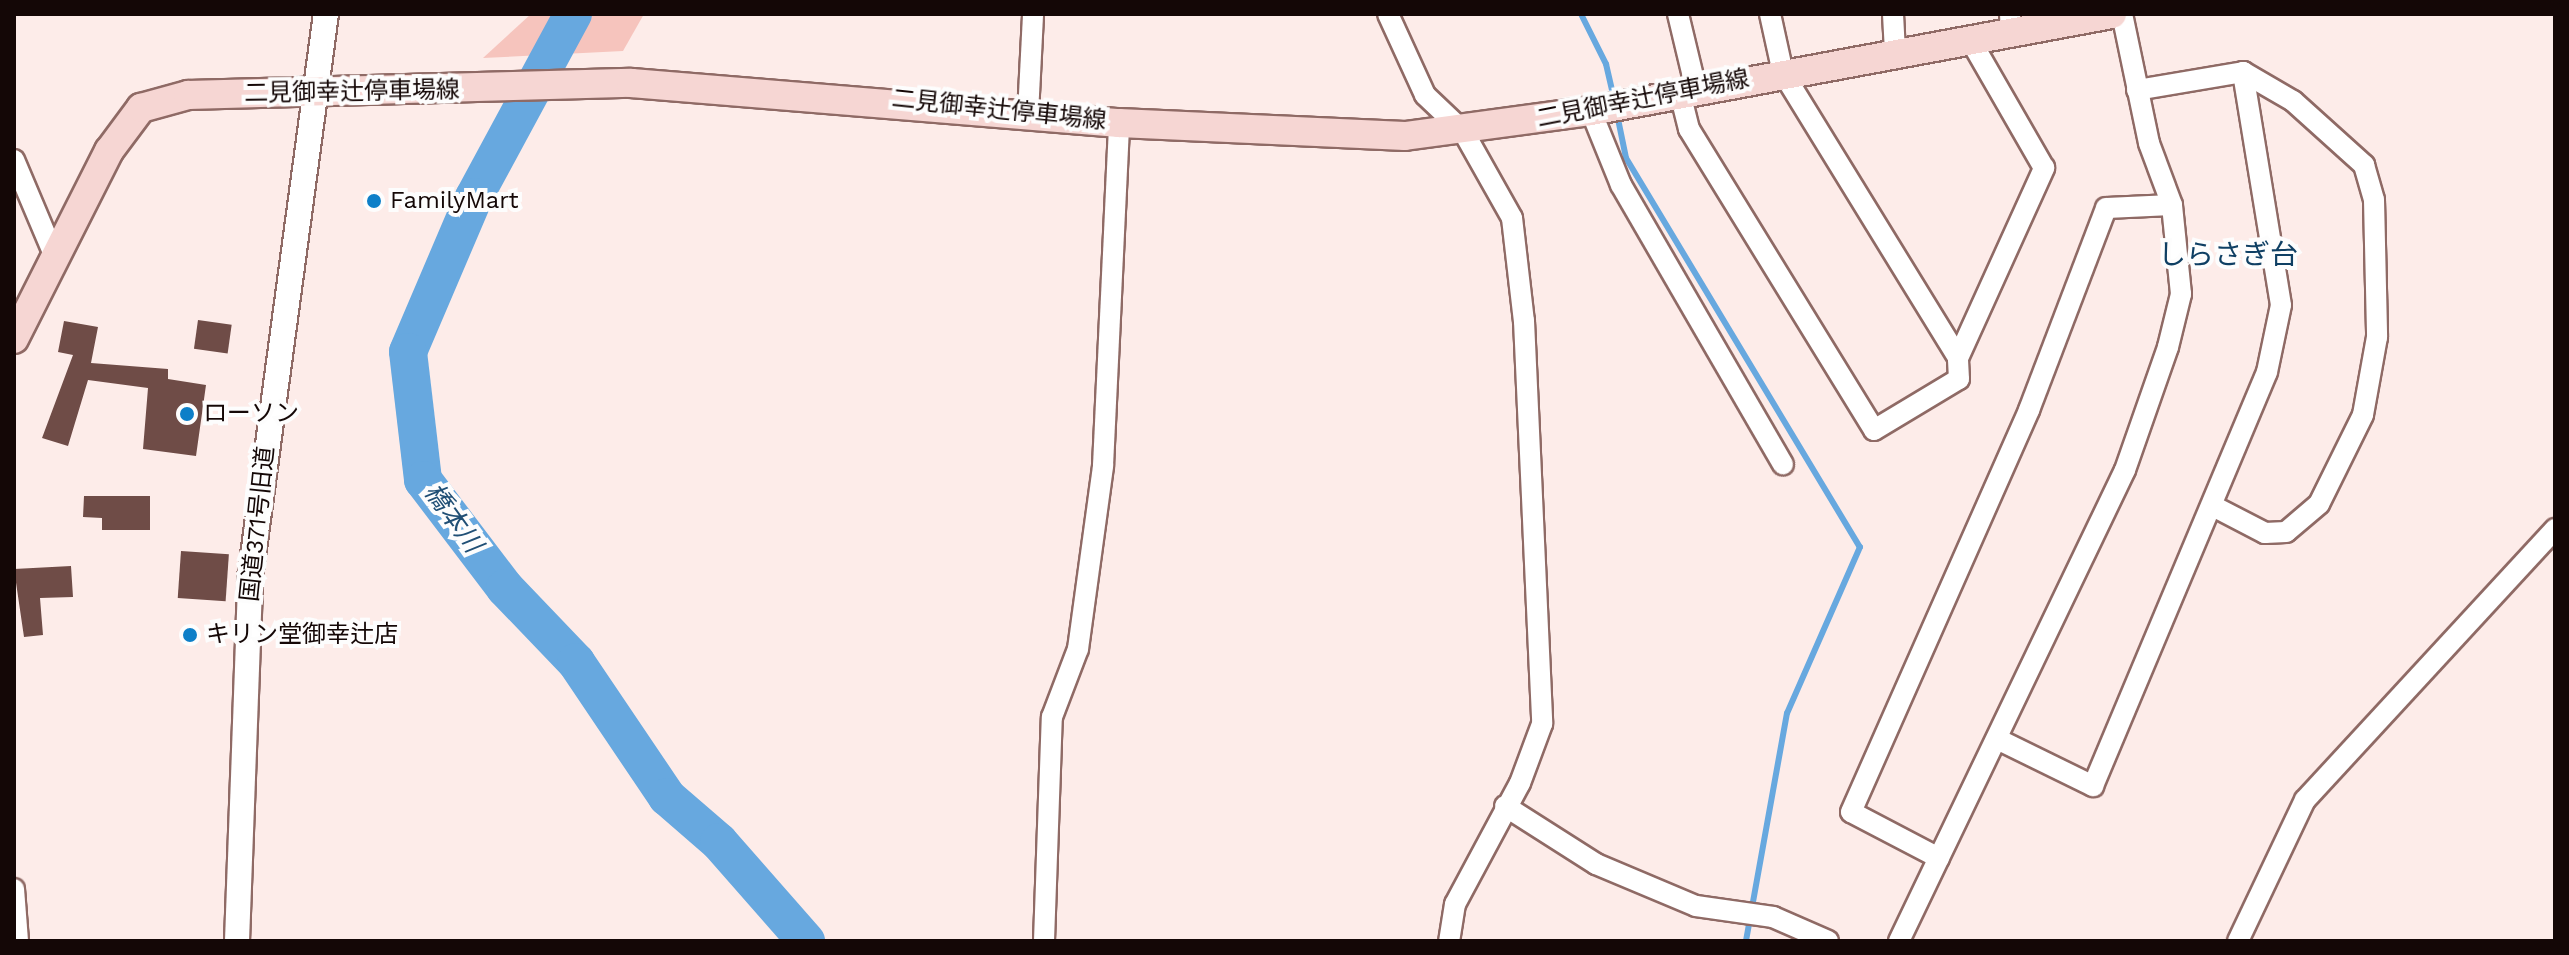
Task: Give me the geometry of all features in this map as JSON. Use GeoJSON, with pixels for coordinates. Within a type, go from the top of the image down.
{"type":"FeatureCollection","features":[{"type":"Feature","properties":{"kind":"main road","name":"二見御幸辻停車場線"},"geometry":{"type":"LineString","coordinates":[[14,339],[109,151],[141,108],[188,95],[463,90],[631,83],[1119,123],[1405,136],[1463,131],[1593,110],[1895,51],[1971,41],[2011,22],[2112,14]]}},
{"type":"Feature","properties":{"kind":"street","name":"国道371号旧道"},"geometry":{"type":"LineString","coordinates":[[237,941],[250,578],[326,14]]}},
{"type":"Feature","properties":{"kind":"street"},"geometry":{"type":"LineString","coordinates":[[1028,114],[1033,14]]}},
{"type":"Feature","properties":{"kind":"street"},"geometry":{"type":"LineString","coordinates":[[1388,14],[1425,95],[1463,131],[1512,218],[1523,308],[1546,678],[1542,724],[1455,904],[1449,941]]}},
{"type":"Feature","properties":{"kind":"street"},"geometry":{"type":"LineString","coordinates":[[1678,14],[1688,91],[1689,129],[1874,430],[1959,379],[1958,358],[2044,168],[1971,41]]}},
{"type":"Feature","properties":{"kind":"street"},"geometry":{"type":"LineString","coordinates":[[1770,14],[1783,73],[1958,358]]}},
{"type":"Feature","properties":{"kind":"street"},"geometry":{"type":"LineString","coordinates":[[1893,14],[1895,51]]}},
{"type":"Feature","properties":{"kind":"street"},"geometry":{"type":"LineString","coordinates":[[1899,941],[1999,740],[2125,470],[2168,347],[2181,294],[2172,205],[2137,90],[2122,14]]}},
{"type":"Feature","properties":{"kind":"street"},"geometry":{"type":"LineString","coordinates":[[2137,90],[2243,72],[2293,101],[2364,165],[2374,200],[2377,337],[2363,415],[2319,504],[2286,532],[2265,533],[2213,506]]}},
{"type":"Feature","properties":{"kind":"street"},"geometry":{"type":"LineString","coordinates":[[1999,740],[2093,786],[2267,372],[2281,305],[2243,72]]}},
{"type":"Feature","properties":{"kind":"street"},"geometry":{"type":"LineString","coordinates":[[1593,110],[1621,185],[1783,464]]}},
{"type":"Feature","properties":{"kind":"street"},"geometry":{"type":"LineString","coordinates":[[1044,941],[1052,717],[1078,649],[1103,466],[1119,123]]}},
{"type":"Feature","properties":{"kind":"street"},"geometry":{"type":"LineString","coordinates":[[14,160],[55,257]]}},
{"type":"Feature","properties":{"kind":"street"},"geometry":{"type":"LineString","coordinates":[[1939,858],[1851,812],[2029,410],[2106,208],[2172,205]]}},
{"type":"Feature","properties":{"kind":"street"},"geometry":{"type":"LineString","coordinates":[[2238,941],[2305,800],[2555,529]]}},
{"type":"Feature","properties":{"kind":"street"},"geometry":{"type":"LineString","coordinates":[[1505,806],[1596,864],[1718,910],[1773,917],[1828,941]]}},
{"type":"Feature","properties":{"kind":"street"},"geometry":{"type":"LineString","coordinates":[[14,889],[18,941]]}},
{"type":"Feature","properties":{"kind":"shaded area"},"geometry":{"type":"Polygon","coordinates":[[[531,14],[644,14],[623,51],[483,58],[531,14]]]}},
{"type":"Feature","properties":{"kind":"building"},"geometry":{"type":"Polygon","coordinates":[[[198,320],[232,325],[228,353],[194,349],[198,320]]]}},
{"type":"Feature","properties":{"kind":"building"},"geometry":{"type":"Polygon","coordinates":[[[64,321],[98,327],[91,363],[168,369],[168,379],[206,385],[196,456],[143,449],[148,388],[88,380],[68,446],[42,438],[73,355],[58,352],[64,321]]]}},
{"type":"Feature","properties":{"kind":"building"},"geometry":{"type":"Polygon","coordinates":[[[84,496],[150,496],[150,530],[102,530],[102,518],[83,517],[84,496]]]}},
{"type":"Feature","properties":{"kind":"building"},"geometry":{"type":"Polygon","coordinates":[[[181,551],[229,554],[226,601],[178,598],[181,551]]]}},
{"type":"Feature","properties":{"kind":"building"},"geometry":{"type":"Polygon","coordinates":[[[71,566],[73,597],[40,598],[43,635],[24,637],[14,569],[71,566]]]}},
{"type":"Feature","properties":{"kind":"waterway","name":"橋本川"},"geometry":{"type":"LineString","coordinates":[[573,14],[474,197],[408,352],[423,480],[505,588],[576,662],[667,797],[719,842],[806,941]]}},
{"type":"Feature","properties":{"kind":"waterway"},"geometry":{"type":"LineString","coordinates":[[1581,14],[1606,64],[1614,99]]}},
{"type":"Feature","properties":{"kind":"waterway"},"geometry":{"type":"LineString","coordinates":[[1617,114],[1626,158],[1860,547],[1787,713],[1746,941]]}},
{"type":"Feature","properties":{"kind":"place","name":"FamilyMart"},"geometry":{"type":"Point","coordinates":[374,201]}},
{"type":"Feature","properties":{"kind":"place","name":"ローソン"},"geometry":{"type":"Point","coordinates":[187,414]}},
{"type":"Feature","properties":{"kind":"place","name":"キリン堂御幸辻店"},"geometry":{"type":"Point","coordinates":[190,635]}},
{"type":"Feature","properties":{"kind":"district","name":"しらさぎ台"},"geometry":{"type":"Point","coordinates":[2228,255]}}]}
